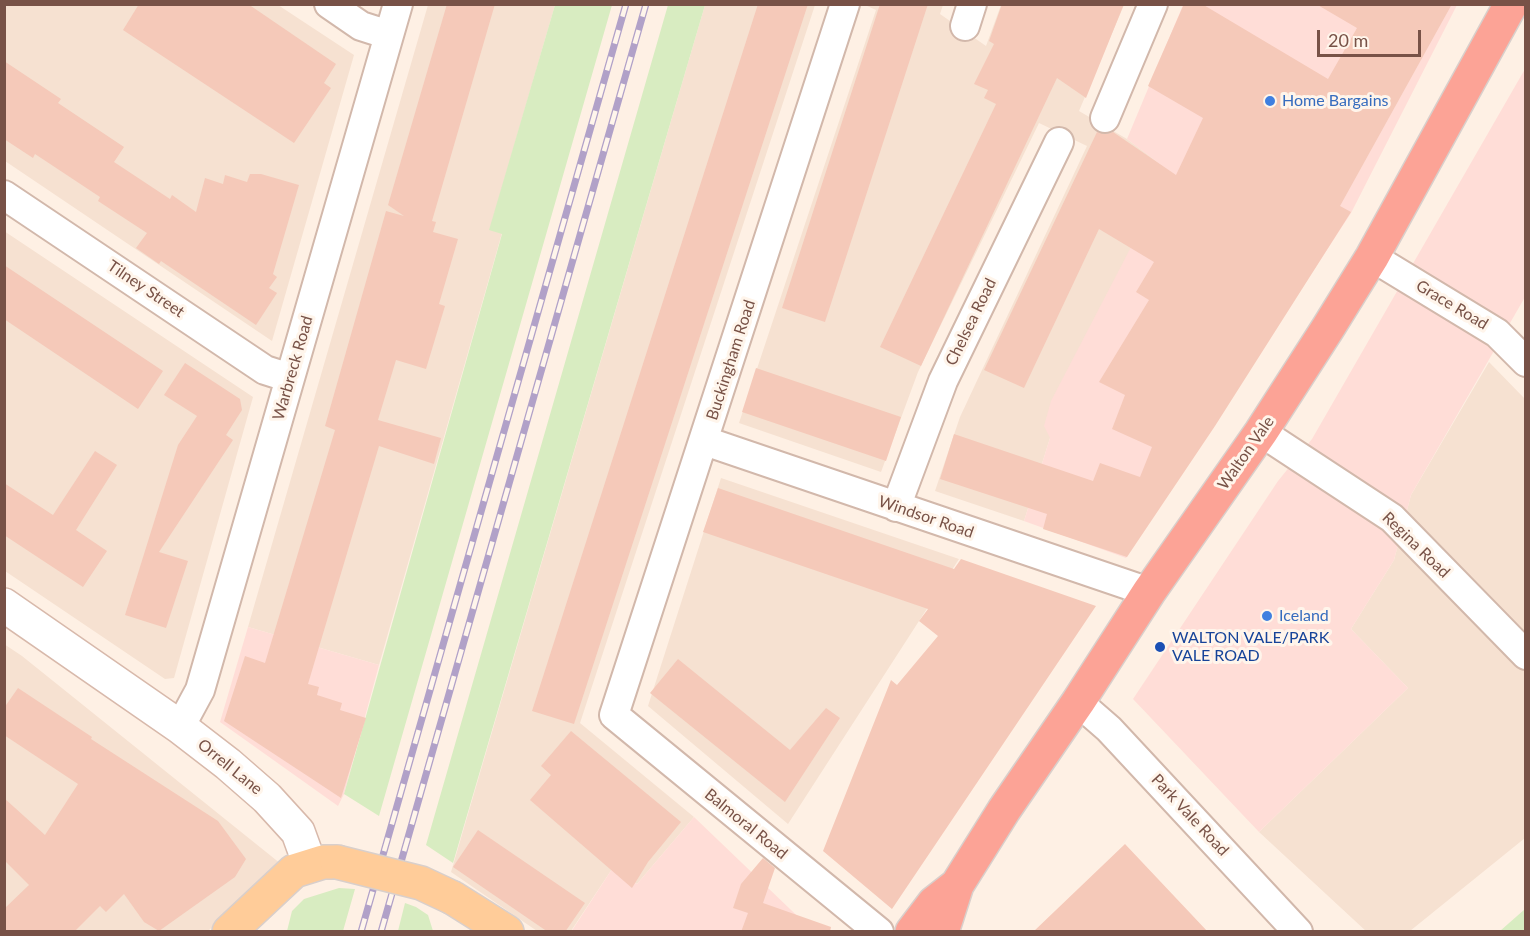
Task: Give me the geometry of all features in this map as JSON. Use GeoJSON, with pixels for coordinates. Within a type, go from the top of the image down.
{"type":"FeatureCollection","features":[{"type":"Feature","properties":{"kind":"highway","name":"Walton Vale"},"geometry":{"type":"LineString","coordinates":[[942,932],[957,885],[1004,810],[1078,702],[1149,592],[1262,432],[1372,257],[1510,4]]}},
{"type":"Feature","properties":{"kind":"highway","name":"Walton Vale"},"geometry":{"type":"LineString","coordinates":[[912,932],[934,903],[957,885]]}},
{"type":"Feature","properties":{"kind":"main road"},"geometry":{"type":"LineString","coordinates":[[229,932],[294,871],[323,863],[421,883],[453,898],[507,932]]}},
{"type":"Feature","properties":{"kind":"main road"},"geometry":{"type":"LineString","coordinates":[[453,898],[482,932]]}},
{"type":"Feature","properties":{"kind":"street"},"geometry":{"type":"LineString","coordinates":[[329,4],[361,26],[389,35]]}},
{"type":"Feature","properties":{"kind":"street","name":"Warbreck Road"},"geometry":{"type":"LineString","coordinates":[[180,727],[200,690],[398,4]]}},
{"type":"Feature","properties":{"kind":"street","name":"Buckingham Road"},"geometry":{"type":"LineString","coordinates":[[614,716],[845,4]]}},
{"type":"Feature","properties":{"kind":"street"},"geometry":{"type":"LineString","coordinates":[[1105,118],[1154,4]]}},
{"type":"Feature","properties":{"kind":"street","name":"Chelsea Road"},"geometry":{"type":"LineString","coordinates":[[896,507],[943,381],[1059,142]]}},
{"type":"Feature","properties":{"kind":"street","name":"Tilney Street"},"geometry":{"type":"LineString","coordinates":[[4,195],[265,370],[290,378]]}},
{"type":"Feature","properties":{"kind":"street","name":"Grace Road"},"geometry":{"type":"LineString","coordinates":[[1372,257],[1497,333],[1526,362]]}},
{"type":"Feature","properties":{"kind":"street","name":"Regina Road"},"geometry":{"type":"LineString","coordinates":[[1262,432],[1392,518],[1526,655]]}},
{"type":"Feature","properties":{"kind":"street","name":"Windsor Road"},"geometry":{"type":"LineString","coordinates":[[705,441],[1149,592]]}},
{"type":"Feature","properties":{"kind":"street","name":"Orrell Lane"},"geometry":{"type":"LineString","coordinates":[[4,605],[180,727],[267,798],[323,863]]}},
{"type":"Feature","properties":{"kind":"street","name":"Park Vale Road"},"geometry":{"type":"LineString","coordinates":[[1078,702],[1109,729],[1298,932]]}},
{"type":"Feature","properties":{"kind":"street","name":"Balmoral Road"},"geometry":{"type":"LineString","coordinates":[[614,716],[879,932]]}},
{"type":"Feature","properties":{"kind":"shaded area"},"geometry":{"type":"Polygon","coordinates":[[[4,5],[278,5],[354,55],[272,341],[5,161],[4,5]]]}},
{"type":"Feature","properties":{"kind":"shaded area"},"geometry":{"type":"Polygon","coordinates":[[[428,5],[555,5],[490,229],[502,233],[379,665],[248,627],[428,5]]]}},
{"type":"Feature","properties":{"kind":"shaded area"},"geometry":{"type":"Polygon","coordinates":[[[705,5],[815,5],[580,723],[694,817],[637,884],[612,869],[571,931],[537,931],[451,872],[705,5]]]}},
{"type":"Feature","properties":{"kind":"shaded area"},"geometry":{"type":"Polygon","coordinates":[[[865,5],[943,5],[940,14],[986,46],[1001,5],[1124,5],[1079,111],[1127,139],[1170,171],[1050,438],[1024,521],[935,491],[960,417],[1087,146],[1039,123],[918,372],[881,472],[739,423],[876,10],[865,5]]]}},
{"type":"Feature","properties":{"kind":"shaded area"},"geometry":{"type":"Polygon","coordinates":[[[1183,5],[1457,5],[1351,213],[1126,558],[1024,521],[1050,438],[1044,426],[1051,401],[1170,172],[1127,139],[1183,5]]]}},
{"type":"Feature","properties":{"kind":"shaded area"},"geometry":{"type":"Polygon","coordinates":[[[1525,69],[1525,297],[1411,495],[1394,560],[1351,629],[1408,688],[1259,832],[1133,699],[1278,481],[1312,439],[1525,69]]]}},
{"type":"Feature","properties":{"kind":"shaded area"},"geometry":{"type":"Polygon","coordinates":[[[4,231],[253,397],[174,678],[165,679],[5,571],[4,231]]]}},
{"type":"Feature","properties":{"kind":"shaded area"},"geometry":{"type":"Polygon","coordinates":[[[1489,362],[1525,399],[1525,838],[1410,931],[1367,932],[1259,832],[1408,688],[1351,629],[1394,560],[1411,495],[1489,362]]]}},
{"type":"Feature","properties":{"kind":"shaded area"},"geometry":{"type":"Polygon","coordinates":[[[721,478],[959,559],[788,824],[648,706],[721,478]]]}},
{"type":"Feature","properties":{"kind":"shaded area"},"geometry":{"type":"Polygon","coordinates":[[[248,627],[379,665],[344,794],[338,806],[220,722],[248,627]]]}},
{"type":"Feature","properties":{"kind":"shaded area"},"geometry":{"type":"Polygon","coordinates":[[[4,644],[281,864],[208,931],[5,931],[4,644]]]}},
{"type":"Feature","properties":{"kind":"shaded area"},"geometry":{"type":"Polygon","coordinates":[[[694,817],[814,932],[571,932],[612,869],[637,884],[694,817]]]}},
{"type":"Feature","properties":{"kind":"green space"},"geometry":{"type":"Polygon","coordinates":[[[555,5],[612,5],[379,816],[344,794],[502,234],[489,230],[555,5]]]}},
{"type":"Feature","properties":{"kind":"green space"},"geometry":{"type":"Polygon","coordinates":[[[668,5],[705,5],[453,863],[426,845],[668,5]]]}},
{"type":"Feature","properties":{"kind":"green space"},"geometry":{"type":"Polygon","coordinates":[[[339,888],[355,889],[343,931],[287,931],[292,911],[304,899],[339,888]]]}},
{"type":"Feature","properties":{"kind":"green space"},"geometry":{"type":"Polygon","coordinates":[[[405,903],[428,915],[433,931],[398,931],[405,903]]]}},
{"type":"Feature","properties":{"kind":"green space"},"geometry":{"type":"Polygon","coordinates":[[[1525,909],[1525,931],[1500,931],[1525,909]]]}},
{"type":"Feature","properties":{"kind":"building"},"geometry":{"type":"Polygon","coordinates":[[[139,4],[248,4],[336,64],[324,83],[331,88],[294,143],[123,30],[139,4]]]}},
{"type":"Feature","properties":{"kind":"building"},"geometry":{"type":"Polygon","coordinates":[[[447,4],[495,4],[432,221],[436,222],[433,232],[458,239],[439,304],[445,306],[426,369],[396,360],[378,420],[441,438],[434,464],[379,446],[308,684],[319,687],[317,695],[342,703],[340,710],[366,718],[341,798],[224,721],[245,656],[265,663],[335,430],[325,426],[386,211],[404,216],[388,205],[447,4]]]}},
{"type":"Feature","properties":{"kind":"building"},"geometry":{"type":"Polygon","coordinates":[[[758,4],[808,4],[574,724],[532,711],[758,4]]]}},
{"type":"Feature","properties":{"kind":"building"},"geometry":{"type":"Polygon","coordinates":[[[880,4],[928,4],[825,322],[782,308],[880,4]]]}},
{"type":"Feature","properties":{"kind":"building"},"geometry":{"type":"Polygon","coordinates":[[[1002,4],[1124,4],[1086,98],[1057,78],[921,366],[880,347],[996,104],[984,98],[988,90],[974,84],[994,44],[989,41],[1002,4]]]}},
{"type":"Feature","properties":{"kind":"building"},"geometry":{"type":"Polygon","coordinates":[[[1184,4],[1202,4],[1328,79],[1357,28],[1316,4],[1452,4],[1340,206],[1351,212],[1215,426],[1127,557],[1043,529],[1047,514],[940,479],[954,434],[1093,481],[1100,463],[1140,477],[1152,447],[1112,429],[1125,395],[1099,382],[1149,300],[1136,292],[1154,262],[1099,229],[1024,388],[984,370],[1097,132],[1106,134],[1113,132],[1176,175],[1203,118],[1148,86],[1184,4]]]}},
{"type":"Feature","properties":{"kind":"building"},"geometry":{"type":"Polygon","coordinates":[[[4,61],[61,99],[58,103],[124,147],[114,162],[170,199],[172,195],[196,212],[205,178],[223,184],[225,175],[247,182],[250,174],[261,174],[299,185],[273,274],[277,277],[269,288],[277,293],[256,325],[161,261],[159,264],[136,248],[147,233],[98,201],[100,197],[35,154],[33,158],[4,139],[4,61]]]}},
{"type":"Feature","properties":{"kind":"building"},"geometry":{"type":"Polygon","coordinates":[[[4,265],[163,371],[138,409],[4,319],[4,265]]]}},
{"type":"Feature","properties":{"kind":"building"},"geometry":{"type":"Polygon","coordinates":[[[185,363],[240,399],[242,410],[226,435],[233,440],[159,552],[188,561],[166,628],[125,615],[178,445],[197,416],[164,395],[185,363]]]}},
{"type":"Feature","properties":{"kind":"building"},"geometry":{"type":"Polygon","coordinates":[[[756,368],[901,417],[886,461],[742,412],[756,368]]]}},
{"type":"Feature","properties":{"kind":"building"},"geometry":{"type":"Polygon","coordinates":[[[95,451],[117,465],[76,530],[107,551],[83,587],[4,535],[4,483],[53,515],[95,451]]]}},
{"type":"Feature","properties":{"kind":"building"},"geometry":{"type":"Polygon","coordinates":[[[718,488],[954,569],[961,559],[1096,606],[892,909],[823,851],[891,680],[897,685],[938,636],[919,621],[928,609],[703,532],[718,488]]]}},
{"type":"Feature","properties":{"kind":"building"},"geometry":{"type":"Polygon","coordinates":[[[678,659],[790,750],[826,708],[840,718],[785,802],[650,693],[678,659]]]}},
{"type":"Feature","properties":{"kind":"building"},"geometry":{"type":"Polygon","coordinates":[[[18,688],[92,737],[91,739],[218,821],[246,859],[235,877],[159,931],[144,922],[124,894],[106,912],[100,906],[74,932],[4,932],[4,909],[29,885],[4,860],[4,798],[45,835],[78,784],[4,735],[4,708],[18,688]]]}},
{"type":"Feature","properties":{"kind":"building"},"geometry":{"type":"Polygon","coordinates":[[[571,731],[681,822],[648,862],[632,888],[530,800],[551,775],[541,766],[571,731]]]}},
{"type":"Feature","properties":{"kind":"building"},"geometry":{"type":"Polygon","coordinates":[[[478,830],[585,903],[565,932],[548,932],[453,867],[478,830]]]}},
{"type":"Feature","properties":{"kind":"building"},"geometry":{"type":"Polygon","coordinates":[[[1125,844],[1208,932],[1033,932],[1125,844]]]}},
{"type":"Feature","properties":{"kind":"building"},"geometry":{"type":"Polygon","coordinates":[[[763,858],[775,868],[763,903],[831,927],[830,932],[741,932],[748,913],[733,908],[741,884],[763,858]]]}},
{"type":"Feature","properties":{"kind":"railway"},"geometry":{"type":"LineString","coordinates":[[361,932],[626,4]]}},
{"type":"Feature","properties":{"kind":"railway"},"geometry":{"type":"LineString","coordinates":[[381,932],[646,4]]}},
{"type":"Feature","properties":{"kind":"place","name":"Home Bargains"},"geometry":{"type":"Point","coordinates":[1270,101]}},
{"type":"Feature","properties":{"kind":"place","name":"Iceland"},"geometry":{"type":"Point","coordinates":[1267,616]}},
{"type":"Feature","properties":{"kind":"place","name":"WALTON VALE/PARK VALE ROAD"},"geometry":{"type":"Point","coordinates":[1160,647]}}]}
